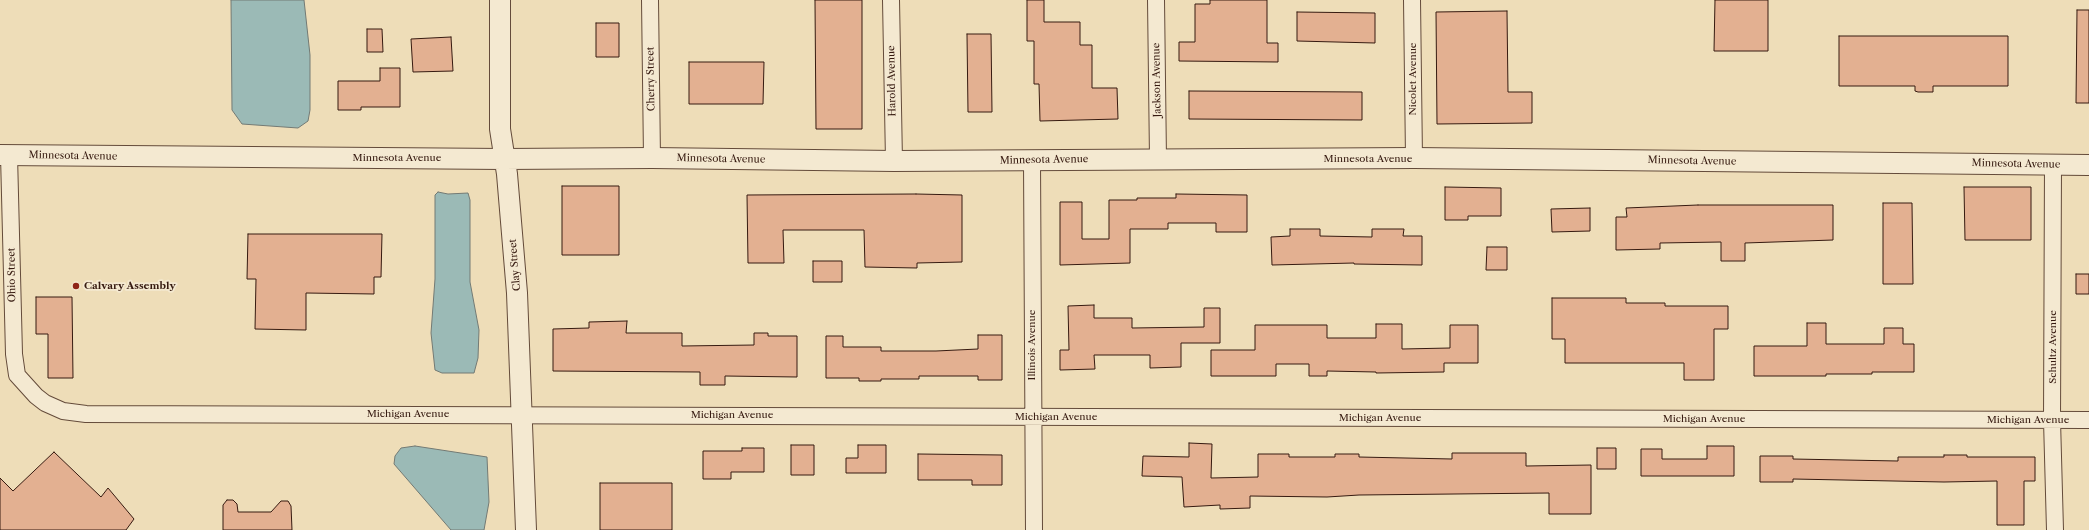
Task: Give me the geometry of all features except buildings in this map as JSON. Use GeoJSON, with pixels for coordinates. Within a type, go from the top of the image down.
{"type":"FeatureCollection","features":[{"type":"Feature","properties":{"kind":"street","name":"Clay Street"},"geometry":{"type":"LineString","coordinates":[[500,0],[500,129],[517,293],[523,414],[526,530]]}},
{"type":"Feature","properties":{"kind":"street","name":"Cherry Street"},"geometry":{"type":"LineString","coordinates":[[650,0],[652,158]]}},
{"type":"Feature","properties":{"kind":"street","name":"Harold Avenue"},"geometry":{"type":"LineString","coordinates":[[891,0],[894,161]]}},
{"type":"Feature","properties":{"kind":"street","name":"Jackson Avenue"},"geometry":{"type":"LineString","coordinates":[[1156,0],[1158,159]]}},
{"type":"Feature","properties":{"kind":"street","name":"Nicolet Avenue"},"geometry":{"type":"LineString","coordinates":[[1412,0],[1414,158]]}},
{"type":"Feature","properties":{"kind":"street","name":"Minnesota Avenue"},"geometry":{"type":"LineString","coordinates":[[5,155],[504,159],[652,158],[894,161],[1414,158],[2089,165]]}},
{"type":"Feature","properties":{"kind":"street","name":"Ohio Street"},"geometry":{"type":"LineString","coordinates":[[5,155],[14,354],[17,375],[29,390]]}},
{"type":"Feature","properties":{"kind":"street","name":"Illinois Avenue"},"geometry":{"type":"LineString","coordinates":[[1032,161],[1034,530]]}},
{"type":"Feature","properties":{"kind":"street","name":"Schultz Avenue"},"geometry":{"type":"LineString","coordinates":[[2053,164],[2052,420],[2055,530]]}},
{"type":"Feature","properties":{"kind":"street","name":"Michigan Avenue"},"geometry":{"type":"LineString","coordinates":[[29,390],[45,403],[63,411],[86,414],[523,414],[2089,420]]}},
{"type":"Feature","properties":{"kind":"water"},"geometry":{"type":"Polygon","coordinates":[[[231,0],[304,0],[310,55],[310,110],[308,121],[298,128],[242,124],[232,110],[231,0]]]}},
{"type":"Feature","properties":{"kind":"water"},"geometry":{"type":"Polygon","coordinates":[[[438,192],[448,194],[468,193],[470,200],[470,282],[479,330],[478,358],[474,373],[442,373],[435,370],[431,333],[435,279],[435,195],[438,192]]]}},
{"type":"Feature","properties":{"kind":"water"},"geometry":{"type":"Polygon","coordinates":[[[415,446],[487,457],[489,502],[484,530],[451,530],[394,464],[395,456],[401,448],[415,446]]]}},
{"type":"Feature","properties":{"kind":"place","name":"Calvary Assembly"},"geometry":{"type":"Point","coordinates":[76,286]}}]}
